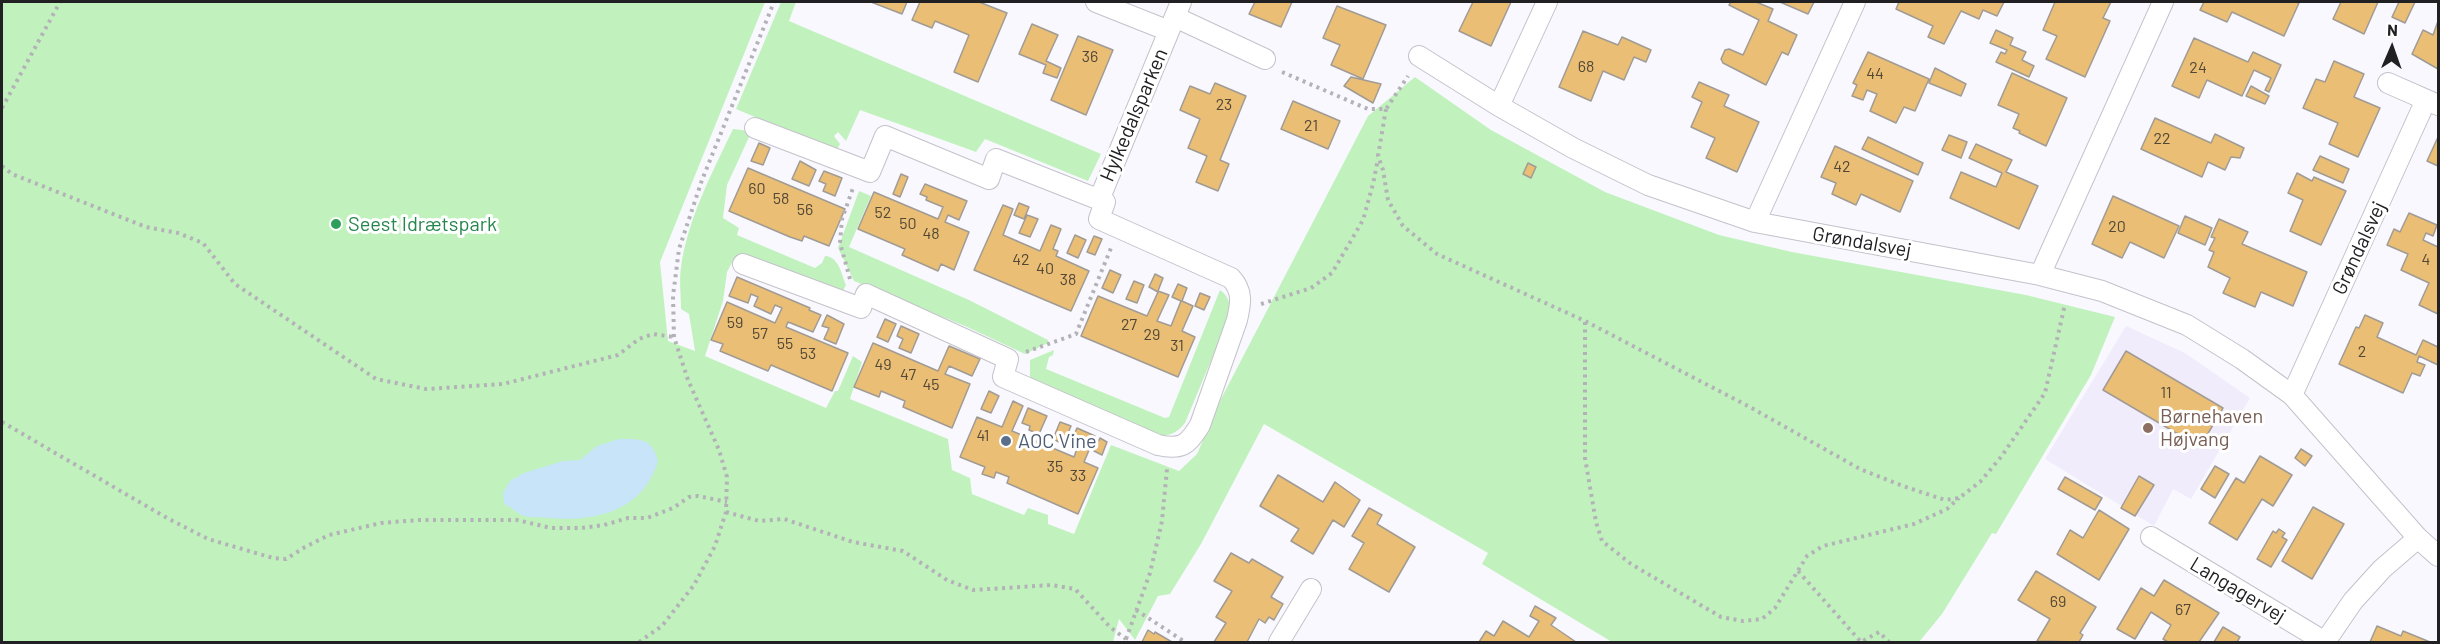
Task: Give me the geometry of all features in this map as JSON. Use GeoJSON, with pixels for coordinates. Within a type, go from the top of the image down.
{"type":"FeatureCollection","features":[{"type":"Feature","properties":{"kind":"street","name":"Hylkedalsparken"},"geometry":{"type":"LineString","coordinates":[[1096,2],[1175,16],[1265,59]]}},
{"type":"Feature","properties":{"kind":"street"},"geometry":{"type":"LineString","coordinates":[[1499,106],[1547,2]]}},
{"type":"Feature","properties":{"kind":"street"},"geometry":{"type":"LineString","coordinates":[[1755,222],[1855,2]]}},
{"type":"Feature","properties":{"kind":"street"},"geometry":{"type":"LineString","coordinates":[[2040,275],[2163,2]]}},
{"type":"Feature","properties":{"kind":"street","name":"Hylkedalsparken"},"geometry":{"type":"LineString","coordinates":[[1099,200],[1175,16]]}},
{"type":"Feature","properties":{"kind":"street","name":"Grøndalsvej"},"geometry":{"type":"LineString","coordinates":[[1419,56],[1499,106],[1573,148],[1648,185],[1755,222],[2040,275],[2102,291],[2187,325],[2242,359],[2292,395],[2418,538],[2439,556]]}},
{"type":"Feature","properties":{"kind":"street","name":"Grøndalsvej"},"geometry":{"type":"LineString","coordinates":[[2292,395],[2432,103],[2388,83]]}},
{"type":"Feature","properties":{"kind":"street"},"geometry":{"type":"LineString","coordinates":[[755,128],[861,168]]}},
{"type":"Feature","properties":{"kind":"street","name":"Hylkedalsparken"},"geometry":{"type":"LineString","coordinates":[[861,168],[870,172],[885,136],[989,179],[996,159],[1106,202],[1099,219],[1231,278],[1239,286],[1240,306]]}},
{"type":"Feature","properties":{"kind":"street"},"geometry":{"type":"LineString","coordinates":[[743,264],[861,308],[866,294],[1008,359],[1003,377],[1158,445],[1171,448],[1185,445],[1200,425],[1240,306]]}},
{"type":"Feature","properties":{"kind":"street","name":"Langagervej"},"geometry":{"type":"LineString","coordinates":[[2151,537],[2325,642],[2353,601],[2382,569],[2418,538]]}},
{"type":"Feature","properties":{"kind":"street"},"geometry":{"type":"LineString","coordinates":[[1279,642],[1311,589]]}},
{"type":"Feature","properties":{"kind":"path"},"geometry":{"type":"LineString","coordinates":[[2,108],[60,2]]}},
{"type":"Feature","properties":{"kind":"path"},"geometry":{"type":"LineString","coordinates":[[639,642],[662,626],[694,585],[715,546],[726,512],[727,477],[719,450],[688,380],[674,337],[674,296],[679,249],[702,180],[774,2]]}},
{"type":"Feature","properties":{"kind":"path"},"geometry":{"type":"LineString","coordinates":[[1240,306],[1264,303],[1311,288],[1332,273],[1363,220],[1374,184],[1386,109],[1419,56]]}},
{"type":"Feature","properties":{"kind":"path"},"geometry":{"type":"LineString","coordinates":[[1265,59],[1280,72],[1368,109],[1386,109]]}},
{"type":"Feature","properties":{"kind":"path"},"geometry":{"type":"LineString","coordinates":[[1378,156],[1388,200],[1403,226],[1437,254],[1585,321],[1748,406],[1860,469],[1945,500],[1959,498]]}},
{"type":"Feature","properties":{"kind":"path"},"geometry":{"type":"LineString","coordinates":[[2,166],[12,174],[146,227],[178,233],[203,243],[235,284],[376,379],[426,389],[502,384],[618,356],[639,339],[653,334],[674,337]]}},
{"type":"Feature","properties":{"kind":"path"},"geometry":{"type":"LineString","coordinates":[[849,303],[850,278],[840,243],[840,234],[842,219],[861,168]]}},
{"type":"Feature","properties":{"kind":"path"},"geometry":{"type":"LineString","coordinates":[[1008,359],[1076,334],[1119,228]]}},
{"type":"Feature","properties":{"kind":"path"},"geometry":{"type":"LineString","coordinates":[[1585,321],[1585,458],[1596,522],[1602,541],[1630,564],[1671,589],[1721,617],[1743,621],[1762,619],[1774,608],[1807,556],[1823,546],[1914,524],[1947,509],[1980,482],[2001,457],[2045,393],[2070,283]]}},
{"type":"Feature","properties":{"kind":"path"},"geometry":{"type":"LineString","coordinates":[[2,422],[166,518],[208,539],[273,558],[286,559],[329,535],[381,524],[419,520],[517,520],[551,528],[581,528],[604,525],[628,518],[647,518],[673,507],[688,496],[727,502]]}},
{"type":"Feature","properties":{"kind":"path"},"geometry":{"type":"LineString","coordinates":[[726,512],[759,521],[784,519],[853,542],[903,551],[947,580],[973,590],[1052,585],[1075,589],[1125,641],[1150,573],[1162,521],[1171,448]]}},
{"type":"Feature","properties":{"kind":"path"},"geometry":{"type":"LineString","coordinates":[[1798,571],[1861,642],[1879,632],[1889,642]]}},
{"type":"Feature","properties":{"kind":"path"},"geometry":{"type":"LineString","coordinates":[[1136,610],[1185,642]]}},
{"type":"Feature","properties":{"kind":"shaded area","name":"Børnehaven Højvang"},"geometry":{"type":"Polygon","coordinates":[[[2126,326],[2185,353],[2250,398],[2191,499],[2173,489],[2154,526],[2045,459],[2126,326]]]}},
{"type":"Feature","properties":{"kind":"green space"},"geometry":{"type":"Polygon","coordinates":[[[2,2],[765,2],[660,262],[668,341],[695,351],[689,314],[681,309],[680,272],[684,249],[695,213],[733,129],[743,130],[750,135],[727,185],[723,218],[739,228],[737,235],[815,268],[822,263],[825,256],[830,257],[839,266],[846,285],[841,295],[740,255],[734,259],[727,272],[723,301],[705,356],[826,408],[835,391],[838,391],[853,356],[862,362],[850,399],[948,439],[952,470],[970,478],[972,494],[1024,515],[1028,508],[1048,515],[1048,524],[1074,534],[1111,445],[1179,471],[1197,454],[1221,399],[1368,116],[1415,77],[1491,130],[1605,192],[1719,235],[1792,252],[2026,295],[2115,317],[2091,375],[1996,534],[1992,533],[1942,614],[1919,642],[1612,642],[1482,564],[1488,553],[1264,424],[1201,544],[1170,594],[1158,596],[1135,640],[1119,619],[1113,642],[2,642],[2,2]]]}},
{"type":"Feature","properties":{"kind":"green space"},"geometry":{"type":"Polygon","coordinates":[[[781,2],[796,2],[789,21],[1101,154],[1088,181],[985,139],[976,152],[860,110],[846,141],[838,132],[834,136],[840,144],[836,151],[736,109],[781,2]]]}},
{"type":"Feature","properties":{"kind":"green space"},"geometry":{"type":"Polygon","coordinates":[[[859,191],[871,196],[849,247],[969,300],[1048,340],[1048,343],[1025,354],[965,326],[854,281],[838,248],[859,191]]]}},
{"type":"Feature","properties":{"kind":"green space"},"geometry":{"type":"Polygon","coordinates":[[[1220,290],[1229,301],[1230,315],[1185,423],[1172,434],[1155,436],[1033,382],[1030,378],[1030,360],[1054,350],[1053,355],[1049,357],[1046,369],[1165,418],[1169,417],[1220,290]]]}},
{"type":"Feature","properties":{"kind":"water"},"geometry":{"type":"Polygon","coordinates":[[[619,439],[644,441],[656,453],[658,461],[651,478],[629,503],[599,515],[565,519],[524,516],[504,504],[503,493],[510,481],[524,473],[563,461],[580,460],[597,446],[619,439]]]}},
{"type":"Feature","properties":{"kind":"building"},"geometry":{"type":"Polygon","coordinates":[[[871,2],[907,2],[902,14],[871,2]]]}},
{"type":"Feature","properties":{"kind":"building"},"geometry":{"type":"Polygon","coordinates":[[[920,2],[979,2],[1007,13],[978,82],[954,72],[969,35],[935,21],[932,28],[912,20],[920,2]]]}},
{"type":"Feature","properties":{"kind":"building"},"geometry":{"type":"Polygon","coordinates":[[[1255,2],[1292,2],[1281,27],[1249,14],[1255,2]]]}},
{"type":"Feature","properties":{"kind":"building"},"geometry":{"type":"Polygon","coordinates":[[[1473,2],[1511,2],[1491,46],[1459,31],[1473,2]]]}},
{"type":"Feature","properties":{"kind":"building"},"geometry":{"type":"Polygon","coordinates":[[[1731,2],[1756,2],[1773,9],[1768,21],[1797,35],[1788,55],[1782,52],[1766,85],[1723,63],[1721,59],[1725,50],[1729,49],[1743,55],[1759,20],[1729,5],[1731,2]]]}},
{"type":"Feature","properties":{"kind":"building"},"geometry":{"type":"Polygon","coordinates":[[[1780,2],[1814,2],[1808,14],[1780,2]]]}},
{"type":"Feature","properties":{"kind":"building"},"geometry":{"type":"Polygon","coordinates":[[[1899,2],[2004,2],[1997,16],[1983,10],[1979,19],[1961,11],[1944,44],[1928,37],[1933,26],[1896,9],[1899,2]]]}},
{"type":"Feature","properties":{"kind":"building"},"geometry":{"type":"Polygon","coordinates":[[[2055,2],[2111,2],[2103,18],[2110,21],[2085,77],[2046,59],[2057,36],[2043,30],[2055,2]]]}},
{"type":"Feature","properties":{"kind":"building"},"geometry":{"type":"Polygon","coordinates":[[[2204,2],[2299,3],[2284,36],[2232,12],[2227,22],[2200,10],[2204,2]]]}},
{"type":"Feature","properties":{"kind":"building"},"geometry":{"type":"Polygon","coordinates":[[[2341,2],[2378,2],[2364,34],[2333,19],[2341,2]]]}},
{"type":"Feature","properties":{"kind":"building"},"geometry":{"type":"Polygon","coordinates":[[[2399,2],[2415,2],[2405,23],[2392,17],[2399,2]]]}},
{"type":"Feature","properties":{"kind":"building"},"geometry":{"type":"Polygon","coordinates":[[[1337,6],[1386,25],[1363,79],[1331,65],[1340,45],[1323,38],[1337,6]]]}},
{"type":"Feature","properties":{"kind":"building"},"geometry":{"type":"Polygon","coordinates":[[[2438,21],[2438,69],[2412,54],[2423,30],[2433,35],[2438,21]]]}},
{"type":"Feature","properties":{"kind":"building"},"geometry":{"type":"Polygon","coordinates":[[[1032,24],[1058,35],[1046,61],[1061,68],[1057,78],[1043,73],[1046,65],[1019,54],[1032,24]]]}},
{"type":"Feature","properties":{"kind":"building"},"geometry":{"type":"Polygon","coordinates":[[[1996,30],[2013,38],[2010,45],[2026,52],[2022,60],[2034,66],[2029,77],[1996,62],[2001,52],[2005,54],[2007,50],[1990,43],[1996,30]]]}},
{"type":"Feature","properties":{"kind":"building"},"geometry":{"type":"Polygon","coordinates":[[[1583,31],[1618,45],[1622,37],[1651,50],[1646,62],[1634,57],[1624,80],[1603,71],[1591,101],[1559,87],[1583,31]]]}},
{"type":"Feature","properties":{"kind":"building"},"geometry":{"type":"Polygon","coordinates":[[[1078,36],[1113,50],[1086,115],[1051,100],[1078,36]]]}},
{"type":"Feature","properties":{"kind":"building"},"geometry":{"type":"Polygon","coordinates":[[[2194,38],[2248,62],[2253,52],[2281,65],[2269,92],[2265,90],[2271,78],[2254,70],[2242,96],[2207,80],[2199,98],[2172,86],[2194,38]]]}},
{"type":"Feature","properties":{"kind":"building"},"geometry":{"type":"Polygon","coordinates":[[[1868,52],[1929,79],[1915,111],[1904,107],[1896,123],[1870,111],[1877,94],[1867,90],[1863,100],[1852,96],[1857,85],[1853,83],[1868,52]]]}},
{"type":"Feature","properties":{"kind":"building"},"geometry":{"type":"Polygon","coordinates":[[[2334,61],[2364,74],[2354,97],[2380,108],[2358,157],[2329,144],[2338,123],[2303,108],[2316,79],[2325,82],[2334,61]]]}},
{"type":"Feature","properties":{"kind":"building"},"geometry":{"type":"Polygon","coordinates":[[[1935,68],[1966,84],[1961,96],[1929,83],[1935,68]]]}},
{"type":"Feature","properties":{"kind":"building"},"geometry":{"type":"Polygon","coordinates":[[[2012,73],[2067,98],[2046,146],[2013,128],[2019,114],[1998,105],[2012,73]]]}},
{"type":"Feature","properties":{"kind":"building"},"geometry":{"type":"Polygon","coordinates":[[[1351,77],[1381,84],[1373,103],[1344,86],[1351,77]]]}},
{"type":"Feature","properties":{"kind":"building"},"geometry":{"type":"Polygon","coordinates":[[[1699,82],[1729,95],[1724,106],[1759,122],[1737,172],[1706,158],[1715,138],[1691,127],[1702,102],[1692,97],[1699,82]]]}},
{"type":"Feature","properties":{"kind":"building"},"geometry":{"type":"Polygon","coordinates":[[[1215,83],[1246,96],[1220,160],[1229,164],[1218,191],[1196,182],[1207,156],[1188,148],[1200,119],[1180,110],[1190,86],[1210,94],[1215,83]]]}},
{"type":"Feature","properties":{"kind":"building"},"geometry":{"type":"Polygon","coordinates":[[[2251,86],[2269,96],[2265,104],[2246,96],[2251,86]]]}},
{"type":"Feature","properties":{"kind":"building"},"geometry":{"type":"Polygon","coordinates":[[[1293,101],[1340,121],[1328,149],[1281,129],[1293,101]]]}},
{"type":"Feature","properties":{"kind":"building"},"geometry":{"type":"Polygon","coordinates":[[[2155,118],[2211,143],[2215,134],[2244,148],[2240,158],[2231,157],[2225,170],[2208,162],[2202,177],[2141,149],[2155,118]]]}},
{"type":"Feature","properties":{"kind":"building"},"geometry":{"type":"Polygon","coordinates":[[[1949,135],[1967,142],[1961,158],[1942,150],[1949,135]]]}},
{"type":"Feature","properties":{"kind":"building"},"geometry":{"type":"Polygon","coordinates":[[[1868,137],[1923,163],[1918,175],[1862,149],[1868,137]]]}},
{"type":"Feature","properties":{"kind":"building"},"geometry":{"type":"Polygon","coordinates":[[[2438,137],[2438,166],[2427,161],[2438,137]]]}},
{"type":"Feature","properties":{"kind":"building"},"geometry":{"type":"Polygon","coordinates":[[[759,143],[770,148],[763,165],[751,161],[759,143]]]}},
{"type":"Feature","properties":{"kind":"building"},"geometry":{"type":"Polygon","coordinates":[[[1976,144],[2012,160],[2006,172],[2038,186],[2019,229],[1950,198],[1961,172],[1996,187],[2002,173],[1969,158],[1976,144]]]}},
{"type":"Feature","properties":{"kind":"building"},"geometry":{"type":"Polygon","coordinates":[[[1835,146],[1913,181],[1900,212],[1861,194],[1856,205],[1832,194],[1836,183],[1821,177],[1835,146]]]}},
{"type":"Feature","properties":{"kind":"building"},"geometry":{"type":"Polygon","coordinates":[[[2320,156],[2349,169],[2343,183],[2313,170],[2320,156]]]}},
{"type":"Feature","properties":{"kind":"building"},"geometry":{"type":"Polygon","coordinates":[[[800,161],[816,170],[809,186],[792,179],[800,161]]]}},
{"type":"Feature","properties":{"kind":"building"},"geometry":{"type":"Polygon","coordinates":[[[1528,163],[1536,167],[1531,178],[1523,174],[1528,163]]]}},
{"type":"Feature","properties":{"kind":"building"},"geometry":{"type":"Polygon","coordinates":[[[748,168],[845,209],[829,246],[804,236],[802,241],[790,237],[729,211],[748,168]]]}},
{"type":"Feature","properties":{"kind":"building"},"geometry":{"type":"Polygon","coordinates":[[[824,171],[842,178],[835,196],[823,191],[826,184],[819,181],[824,171]]]}},
{"type":"Feature","properties":{"kind":"building"},"geometry":{"type":"Polygon","coordinates":[[[2297,173],[2312,181],[2314,177],[2346,191],[2321,245],[2290,231],[2303,200],[2288,193],[2297,173]]]}},
{"type":"Feature","properties":{"kind":"building"},"geometry":{"type":"Polygon","coordinates":[[[901,174],[908,177],[900,197],[893,194],[901,174]]]}},
{"type":"Feature","properties":{"kind":"building"},"geometry":{"type":"Polygon","coordinates":[[[925,184],[967,201],[959,220],[948,215],[945,222],[969,232],[954,270],[941,264],[938,271],[902,255],[905,249],[858,229],[874,192],[938,219],[943,207],[926,200],[927,197],[920,194],[925,184]]]}},
{"type":"Feature","properties":{"kind":"building"},"geometry":{"type":"Polygon","coordinates":[[[2113,196],[2179,226],[2164,258],[2130,242],[2122,258],[2092,244],[2113,196]]]}},
{"type":"Feature","properties":{"kind":"building"},"geometry":{"type":"Polygon","coordinates":[[[1019,203],[1029,207],[1024,219],[1014,215],[1019,203]]]}},
{"type":"Feature","properties":{"kind":"building"},"geometry":{"type":"Polygon","coordinates":[[[1003,205],[1013,209],[1003,235],[1040,251],[1051,225],[1061,229],[1053,249],[1058,251],[1056,256],[1089,271],[1071,311],[974,270],[1003,205]]]}},
{"type":"Feature","properties":{"kind":"building"},"geometry":{"type":"Polygon","coordinates":[[[2409,213],[2437,225],[2433,236],[2426,233],[2423,240],[2438,247],[2438,314],[2419,305],[2429,283],[2401,270],[2408,254],[2387,245],[2394,229],[2400,232],[2409,213]]]}},
{"type":"Feature","properties":{"kind":"building"},"geometry":{"type":"Polygon","coordinates":[[[1027,215],[1038,219],[1030,237],[1019,233],[1027,215]]]}},
{"type":"Feature","properties":{"kind":"building"},"geometry":{"type":"Polygon","coordinates":[[[2185,216],[2212,228],[2205,245],[2178,233],[2185,216]]]}},
{"type":"Feature","properties":{"kind":"building"},"geometry":{"type":"Polygon","coordinates":[[[2219,219],[2248,232],[2242,244],[2307,272],[2293,306],[2261,292],[2255,307],[2223,293],[2230,278],[2208,267],[2214,252],[2209,250],[2215,238],[2211,237],[2219,219]]]}},
{"type":"Feature","properties":{"kind":"building"},"geometry":{"type":"Polygon","coordinates":[[[1075,235],[1086,240],[1078,258],[1067,253],[1075,235]]]}},
{"type":"Feature","properties":{"kind":"building"},"geometry":{"type":"Polygon","coordinates":[[[1094,236],[1102,239],[1095,255],[1087,252],[1094,236]]]}},
{"type":"Feature","properties":{"kind":"building"},"geometry":{"type":"Polygon","coordinates":[[[1110,270],[1121,275],[1113,293],[1102,288],[1110,270]]]}},
{"type":"Feature","properties":{"kind":"building"},"geometry":{"type":"Polygon","coordinates":[[[1155,274],[1163,278],[1158,291],[1169,295],[1157,321],[1171,326],[1181,301],[1172,297],[1178,284],[1187,288],[1182,301],[1193,306],[1182,331],[1195,337],[1178,377],[1081,336],[1098,296],[1147,316],[1158,292],[1149,287],[1155,274]]]}},
{"type":"Feature","properties":{"kind":"building"},"geometry":{"type":"Polygon","coordinates":[[[737,277],[810,308],[809,310],[821,315],[813,332],[788,322],[786,327],[848,353],[832,391],[771,365],[768,371],[720,351],[723,344],[711,340],[727,302],[775,323],[782,308],[775,305],[771,314],[754,306],[758,297],[751,294],[748,303],[729,296],[737,277]]]}},
{"type":"Feature","properties":{"kind":"building"},"geometry":{"type":"Polygon","coordinates":[[[1134,281],[1144,285],[1137,303],[1126,299],[1134,281]]]}},
{"type":"Feature","properties":{"kind":"building"},"geometry":{"type":"Polygon","coordinates":[[[1200,293],[1210,297],[1204,310],[1195,306],[1200,293]]]}},
{"type":"Feature","properties":{"kind":"building"},"geometry":{"type":"Polygon","coordinates":[[[827,315],[844,324],[836,344],[824,339],[829,328],[822,326],[827,315]]]}},
{"type":"Feature","properties":{"kind":"building"},"geometry":{"type":"Polygon","coordinates":[[[2365,315],[2383,323],[2377,337],[2416,355],[2423,340],[2438,347],[2438,365],[2419,356],[2417,362],[2425,365],[2420,376],[2412,373],[2403,393],[2339,364],[2356,327],[2359,328],[2365,315]]]}},
{"type":"Feature","properties":{"kind":"building"},"geometry":{"type":"Polygon","coordinates":[[[885,319],[896,324],[888,342],[877,337],[885,319]]]}},
{"type":"Feature","properties":{"kind":"building"},"geometry":{"type":"Polygon","coordinates":[[[901,326],[919,334],[911,353],[899,348],[903,339],[897,336],[901,326]]]}},
{"type":"Feature","properties":{"kind":"building"},"geometry":{"type":"Polygon","coordinates":[[[873,343],[938,371],[949,346],[980,359],[972,376],[949,366],[945,374],[970,384],[952,428],[903,407],[905,401],[881,391],[879,397],[854,387],[873,343]]]}},
{"type":"Feature","properties":{"kind":"building"},"geometry":{"type":"Polygon","coordinates":[[[2126,351],[2223,408],[2200,447],[2103,390],[2126,351]]]}},
{"type":"Feature","properties":{"kind":"building"},"geometry":{"type":"Polygon","coordinates":[[[989,391],[999,396],[991,413],[981,409],[989,391]]]}},
{"type":"Feature","properties":{"kind":"building"},"geometry":{"type":"Polygon","coordinates":[[[1013,401],[1023,406],[1012,431],[1074,457],[1078,446],[1070,443],[1077,428],[1095,436],[1084,462],[1098,468],[1078,514],[1007,483],[1009,477],[996,472],[994,478],[982,474],[985,467],[960,457],[977,417],[1002,427],[1013,401]]]}},
{"type":"Feature","properties":{"kind":"building"},"geometry":{"type":"Polygon","coordinates":[[[1028,408],[1047,416],[1039,434],[1029,430],[1030,426],[1022,423],[1028,408]]]}},
{"type":"Feature","properties":{"kind":"building"},"geometry":{"type":"Polygon","coordinates":[[[1060,422],[1071,426],[1063,444],[1053,439],[1060,422]]]}},
{"type":"Feature","properties":{"kind":"building"},"geometry":{"type":"Polygon","coordinates":[[[1100,438],[1107,442],[1102,455],[1094,451],[1100,438]]]}},
{"type":"Feature","properties":{"kind":"building"},"geometry":{"type":"Polygon","coordinates":[[[2301,449],[2312,456],[2305,466],[2295,458],[2301,449]]]}},
{"type":"Feature","properties":{"kind":"building"},"geometry":{"type":"Polygon","coordinates":[[[2260,456],[2292,475],[2273,506],[2262,499],[2237,540],[2209,523],[2236,478],[2244,483],[2260,456]]]}},
{"type":"Feature","properties":{"kind":"building"},"geometry":{"type":"Polygon","coordinates":[[[2215,466],[2229,474],[2215,498],[2201,489],[2215,466]]]}},
{"type":"Feature","properties":{"kind":"building"},"geometry":{"type":"Polygon","coordinates":[[[1278,475],[1323,502],[1335,482],[1360,500],[1344,527],[1333,520],[1313,554],[1291,541],[1299,529],[1260,506],[1278,475]]]}},
{"type":"Feature","properties":{"kind":"building"},"geometry":{"type":"Polygon","coordinates":[[[2139,476],[2154,485],[2135,516],[2121,508],[2139,476]]]}},
{"type":"Feature","properties":{"kind":"building"},"geometry":{"type":"Polygon","coordinates":[[[2065,477],[2102,498],[2095,510],[2058,489],[2065,477]]]}},
{"type":"Feature","properties":{"kind":"building"},"geometry":{"type":"Polygon","coordinates":[[[2313,507],[2344,524],[2312,579],[2282,561],[2313,507]]]}},
{"type":"Feature","properties":{"kind":"building"},"geometry":{"type":"Polygon","coordinates":[[[1369,508],[1382,515],[1377,524],[1415,547],[1389,592],[1349,569],[1364,543],[1352,536],[1369,508]]]}},
{"type":"Feature","properties":{"kind":"building"},"geometry":{"type":"Polygon","coordinates":[[[2099,510],[2129,529],[2099,580],[2057,554],[2070,530],[2083,538],[2099,510]]]}},
{"type":"Feature","properties":{"kind":"building"},"geometry":{"type":"Polygon","coordinates":[[[2279,529],[2285,533],[2282,537],[2287,540],[2271,567],[2257,559],[2273,531],[2276,533],[2279,529]]]}},
{"type":"Feature","properties":{"kind":"building"},"geometry":{"type":"Polygon","coordinates":[[[1231,553],[1249,563],[1252,559],[1283,577],[1271,597],[1283,604],[1274,620],[1269,617],[1265,623],[1259,619],[1247,642],[1214,642],[1226,623],[1216,617],[1232,591],[1214,581],[1231,553]]]}},
{"type":"Feature","properties":{"kind":"building"},"geometry":{"type":"Polygon","coordinates":[[[2036,571],[2096,607],[2080,633],[2083,635],[2079,642],[2037,641],[2050,619],[2018,600],[2036,571]]]}},
{"type":"Feature","properties":{"kind":"building"},"geometry":{"type":"Polygon","coordinates":[[[2164,580],[2219,613],[2199,642],[2168,642],[2163,639],[2171,625],[2151,612],[2135,639],[2117,629],[2141,588],[2154,596],[2164,580]]]}},
{"type":"Feature","properties":{"kind":"building"},"geometry":{"type":"Polygon","coordinates":[[[1535,606],[1556,618],[1551,625],[1576,642],[1479,642],[1486,631],[1494,636],[1503,621],[1529,637],[1539,621],[1530,616],[1535,606]]]}},
{"type":"Feature","properties":{"kind":"building"},"geometry":{"type":"Polygon","coordinates":[[[2377,626],[2401,636],[2403,631],[2430,642],[2370,642],[2377,626]]]}},
{"type":"Feature","properties":{"kind":"building"},"geometry":{"type":"Polygon","coordinates":[[[2223,627],[2240,637],[2237,642],[2214,642],[2223,627]]]}},
{"type":"Feature","properties":{"kind":"building"},"geometry":{"type":"Polygon","coordinates":[[[1148,630],[1154,634],[1155,632],[1172,642],[1142,642],[1148,630]]]}},
{"type":"Feature","properties":{"kind":"place","name":"Seest Idrætspark"},"geometry":{"type":"Point","coordinates":[336,224]}},
{"type":"Feature","properties":{"kind":"place","name":"Børnehaven Højvang"},"geometry":{"type":"Point","coordinates":[2148,428]}},
{"type":"Feature","properties":{"kind":"place","name":"AOC Vine"},"geometry":{"type":"Point","coordinates":[1006,441]}}]}
